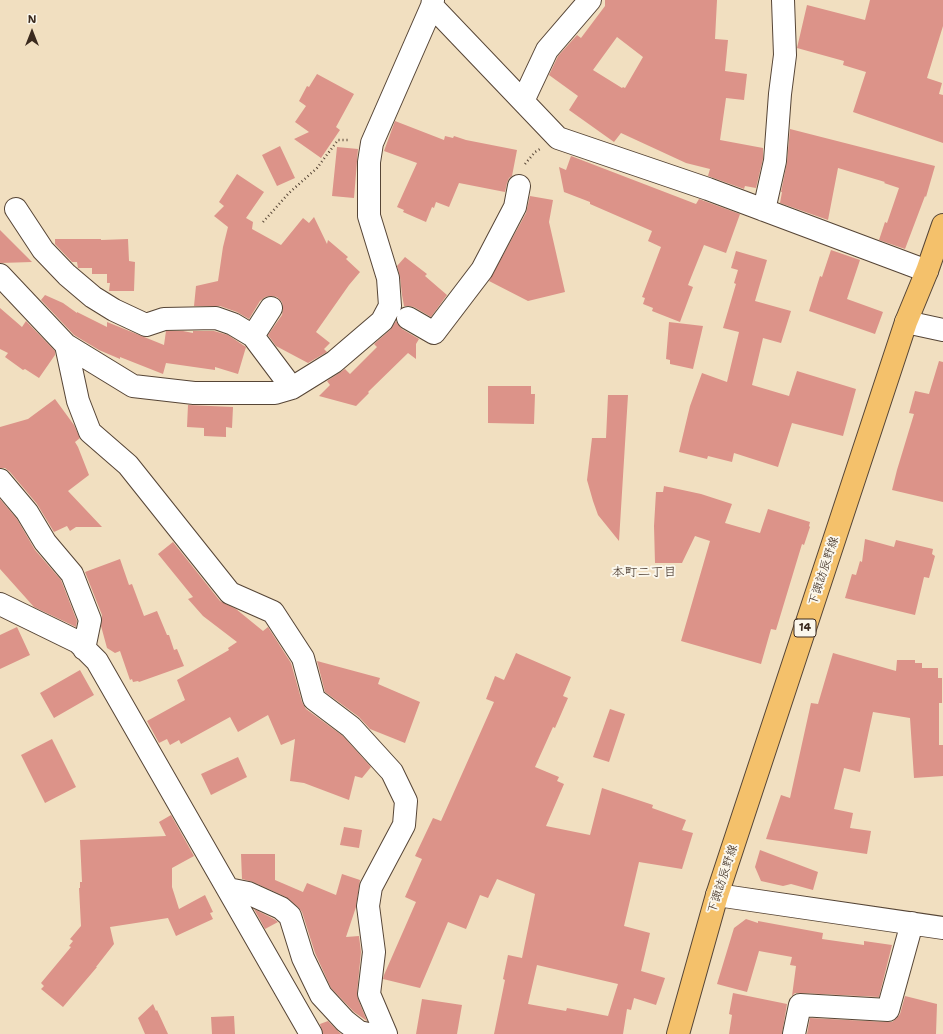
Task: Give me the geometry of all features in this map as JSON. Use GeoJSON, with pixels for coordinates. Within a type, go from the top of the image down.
{"type":"FeatureCollection","features":[{"type":"Feature","properties":{"kind":"main road","name":"下諏訪辰野線"},"geometry":{"type":"LineString","coordinates":[[678,1034],[717,895],[906,322],[927,271],[943,226]]}},
{"type":"Feature","properties":{"kind":"street"},"geometry":{"type":"LineString","coordinates":[[523,101],[547,50],[590,0]]}},
{"type":"Feature","properties":{"kind":"street"},"geometry":{"type":"LineString","coordinates":[[764,210],[775,161],[780,94],[785,55],[783,0]]}},
{"type":"Feature","properties":{"kind":"street"},"geometry":{"type":"LineString","coordinates":[[520,186],[515,207],[482,270],[434,333],[399,312],[369,216],[369,162],[372,143],[432,3],[558,138],[708,189],[927,271]]}},
{"type":"Feature","properties":{"kind":"street"},"geometry":{"type":"LineString","coordinates":[[16,209],[43,250],[67,275],[93,297],[114,310],[146,325],[164,319],[216,318],[233,324],[253,336],[292,388]]}},
{"type":"Feature","properties":{"kind":"street"},"geometry":{"type":"LineString","coordinates":[[0,275],[66,345],[133,386],[194,393],[275,393],[292,388],[334,362],[382,321],[399,312]]}},
{"type":"Feature","properties":{"kind":"street"},"geometry":{"type":"LineString","coordinates":[[253,336],[271,308]]}},
{"type":"Feature","properties":{"kind":"street"},"geometry":{"type":"LineString","coordinates":[[906,322],[943,330]]}},
{"type":"Feature","properties":{"kind":"street"},"geometry":{"type":"LineString","coordinates":[[66,345],[78,401],[90,432],[128,465],[230,593],[273,612],[304,658],[314,700],[350,727],[392,772],[406,801],[404,825],[371,887],[368,906],[374,952],[369,994],[386,1034]]}},
{"type":"Feature","properties":{"kind":"street"},"geometry":{"type":"LineString","coordinates":[[0,480],[27,512],[45,542],[72,574],[90,620],[84,649]]}},
{"type":"Feature","properties":{"kind":"street"},"geometry":{"type":"LineString","coordinates":[[0,604],[78,642],[97,662],[311,1034]]}},
{"type":"Feature","properties":{"kind":"street"},"geometry":{"type":"LineString","coordinates":[[228,889],[248,893],[281,908],[290,916],[304,958],[321,995],[345,1021],[359,1032],[368,1034]]}},
{"type":"Feature","properties":{"kind":"street"},"geometry":{"type":"LineString","coordinates":[[717,895],[943,928]]}},
{"type":"Feature","properties":{"kind":"street"},"geometry":{"type":"LineString","coordinates":[[794,1034],[800,1005],[888,1010],[912,923]]}},
{"type":"Feature","properties":{"kind":"path"},"geometry":{"type":"LineString","coordinates":[[520,186],[524,166],[535,152],[558,138]]}},
{"type":"Feature","properties":{"kind":"path"},"geometry":{"type":"LineString","coordinates":[[263,222],[289,193],[317,168],[338,140]]}},
{"type":"Feature","properties":{"kind":"building"},"geometry":{"type":"Polygon","coordinates":[[[605,0],[717,0],[715,39],[728,40],[725,71],[747,74],[744,100],[726,98],[720,140],[763,148],[763,159],[756,188],[745,186],[744,189],[708,176],[710,169],[686,163],[621,133],[614,142],[569,110],[578,96],[549,75],[558,56],[577,35],[581,38],[605,6],[605,0]],[[617,37],[593,70],[622,88],[625,88],[643,57],[617,37]]]}},
{"type":"Feature","properties":{"kind":"building"},"geometry":{"type":"Polygon","coordinates":[[[870,0],[943,0],[943,26],[927,78],[942,83],[939,94],[943,95],[943,143],[853,112],[866,72],[843,65],[844,61],[797,48],[807,5],[865,20],[870,0]]]}},
{"type":"Feature","properties":{"kind":"building"},"geometry":{"type":"Polygon","coordinates":[[[317,74],[354,94],[336,127],[340,130],[321,158],[294,139],[309,132],[295,122],[306,106],[299,101],[307,86],[309,87],[317,74]]]}},
{"type":"Feature","properties":{"kind":"building"},"geometry":{"type":"Polygon","coordinates":[[[395,121],[444,140],[445,136],[453,138],[454,136],[466,140],[517,150],[512,176],[509,178],[505,192],[459,183],[449,207],[436,202],[434,208],[432,207],[426,222],[403,212],[404,210],[397,207],[417,163],[384,151],[395,121]]]}},
{"type":"Feature","properties":{"kind":"building"},"geometry":{"type":"Polygon","coordinates":[[[790,129],[935,166],[926,197],[925,196],[905,249],[879,240],[885,222],[887,223],[899,188],[884,183],[885,182],[838,168],[828,220],[780,203],[787,162],[790,129]]]}},
{"type":"Feature","properties":{"kind":"building"},"geometry":{"type":"Polygon","coordinates":[[[280,146],[295,178],[277,186],[262,155],[280,146]]]}},
{"type":"Feature","properties":{"kind":"building"},"geometry":{"type":"Polygon","coordinates":[[[337,147],[358,149],[354,198],[332,196],[337,147]]]}},
{"type":"Feature","properties":{"kind":"building"},"geometry":{"type":"Polygon","coordinates":[[[571,156],[696,204],[699,199],[740,214],[726,253],[704,245],[688,285],[693,287],[680,322],[652,311],[653,308],[643,304],[645,298],[642,297],[661,247],[648,241],[652,231],[590,204],[590,202],[564,192],[559,167],[566,170],[571,156]]]}},
{"type":"Feature","properties":{"kind":"building"},"geometry":{"type":"Polygon","coordinates":[[[237,174],[264,192],[246,218],[253,222],[252,229],[281,245],[303,218],[309,223],[314,217],[327,244],[328,240],[348,257],[346,259],[360,272],[316,332],[330,343],[324,349],[327,352],[308,363],[276,346],[268,335],[282,315],[282,302],[277,297],[265,297],[260,301],[249,319],[237,312],[220,306],[194,306],[196,286],[218,281],[223,247],[228,227],[214,216],[224,206],[219,202],[237,174]]]}},
{"type":"Feature","properties":{"kind":"building"},"geometry":{"type":"Polygon","coordinates":[[[530,196],[553,200],[549,222],[565,292],[528,301],[489,281],[526,213],[530,196]]]}},
{"type":"Feature","properties":{"kind":"building"},"geometry":{"type":"Polygon","coordinates":[[[0,230],[32,262],[0,263],[0,230]]]}},
{"type":"Feature","properties":{"kind":"building"},"geometry":{"type":"Polygon","coordinates":[[[55,239],[128,239],[129,261],[135,262],[134,291],[109,291],[110,283],[107,283],[107,274],[92,274],[92,268],[78,268],[77,262],[72,262],[55,244],[55,239]]]}},
{"type":"Feature","properties":{"kind":"building"},"geometry":{"type":"Polygon","coordinates":[[[831,250],[860,260],[847,299],[883,312],[875,334],[809,311],[820,276],[822,277],[831,250]]]}},
{"type":"Feature","properties":{"kind":"building"},"geometry":{"type":"Polygon","coordinates":[[[736,251],[767,260],[755,301],[791,311],[781,343],[763,338],[752,385],[789,396],[797,371],[856,389],[843,436],[792,423],[778,467],[734,453],[732,462],[708,456],[707,459],[679,452],[690,406],[702,373],[727,382],[739,332],[723,328],[736,284],[734,283],[738,270],[731,268],[736,251]]]}},
{"type":"Feature","properties":{"kind":"building"},"geometry":{"type":"Polygon","coordinates":[[[405,257],[427,274],[425,276],[447,295],[431,317],[414,307],[404,306],[397,266],[405,257]]]}},
{"type":"Feature","properties":{"kind":"building"},"geometry":{"type":"Polygon","coordinates":[[[45,295],[63,303],[77,313],[107,327],[107,322],[164,345],[166,331],[183,331],[193,333],[193,331],[214,331],[228,335],[246,347],[238,374],[215,367],[215,370],[166,363],[163,374],[120,357],[120,359],[99,350],[74,335],[41,300],[45,295]]]}},
{"type":"Feature","properties":{"kind":"building"},"geometry":{"type":"Polygon","coordinates":[[[0,308],[22,327],[26,321],[55,351],[55,355],[39,378],[25,369],[23,370],[5,357],[8,353],[0,349],[0,308]]]}},
{"type":"Feature","properties":{"kind":"building"},"geometry":{"type":"Polygon","coordinates":[[[396,321],[402,329],[419,339],[416,344],[416,359],[408,353],[368,392],[369,393],[356,406],[319,396],[330,385],[327,381],[345,369],[350,374],[377,347],[374,344],[390,330],[396,321]]]}},
{"type":"Feature","properties":{"kind":"building"},"geometry":{"type":"Polygon","coordinates":[[[669,322],[703,326],[693,369],[670,364],[670,360],[666,359],[669,322]]]}},
{"type":"Feature","properties":{"kind":"building"},"geometry":{"type":"Polygon","coordinates":[[[939,361],[943,362],[943,502],[892,490],[914,414],[909,413],[915,391],[929,394],[939,361]]]}},
{"type":"Feature","properties":{"kind":"building"},"geometry":{"type":"Polygon","coordinates":[[[488,386],[531,386],[531,394],[535,394],[534,424],[488,423],[488,386]]]}},
{"type":"Feature","properties":{"kind":"building"},"geometry":{"type":"Polygon","coordinates":[[[608,395],[628,395],[619,541],[598,515],[587,480],[592,438],[606,438],[608,395]]]}},
{"type":"Feature","properties":{"kind":"building"},"geometry":{"type":"Polygon","coordinates":[[[55,399],[74,425],[80,438],[75,442],[89,475],[68,491],[102,527],[76,527],[70,531],[67,526],[54,532],[37,504],[10,472],[5,468],[0,468],[0,427],[28,419],[55,399]]]}},
{"type":"Feature","properties":{"kind":"building"},"geometry":{"type":"Polygon","coordinates":[[[188,405],[233,407],[232,428],[226,427],[226,437],[204,436],[204,428],[187,427],[188,405]]]}},
{"type":"Feature","properties":{"kind":"building"},"geometry":{"type":"Polygon","coordinates":[[[664,486],[701,494],[732,504],[725,523],[760,533],[768,509],[810,522],[810,527],[804,545],[802,544],[776,630],[771,629],[761,664],[681,641],[710,541],[695,536],[682,563],[655,563],[654,526],[656,492],[663,492],[664,486]]]}},
{"type":"Feature","properties":{"kind":"building"},"geometry":{"type":"Polygon","coordinates":[[[0,499],[17,519],[35,550],[61,580],[77,621],[76,627],[34,607],[0,569],[0,499]]]}},
{"type":"Feature","properties":{"kind":"building"},"geometry":{"type":"Polygon","coordinates":[[[865,539],[894,547],[896,540],[933,549],[932,554],[935,556],[929,578],[924,577],[915,615],[845,598],[852,574],[856,575],[860,561],[862,562],[865,539]]]}},
{"type":"Feature","properties":{"kind":"building"},"geometry":{"type":"Polygon","coordinates":[[[173,542],[220,601],[236,609],[263,631],[268,627],[291,663],[302,702],[306,709],[343,736],[371,767],[362,778],[355,776],[349,800],[304,783],[290,781],[295,739],[281,745],[268,715],[238,732],[230,717],[181,744],[179,740],[170,745],[167,739],[159,743],[147,721],[185,700],[177,680],[229,650],[228,648],[237,642],[203,616],[188,599],[193,597],[158,554],[173,542]]]}},
{"type":"Feature","properties":{"kind":"building"},"geometry":{"type":"Polygon","coordinates":[[[120,559],[129,585],[132,584],[144,616],[157,611],[167,635],[169,635],[174,650],[177,649],[184,666],[139,682],[133,682],[132,679],[130,680],[120,651],[115,653],[107,648],[101,626],[102,615],[85,572],[120,559]]]}},
{"type":"Feature","properties":{"kind":"building"},"geometry":{"type":"Polygon","coordinates":[[[17,627],[30,655],[0,669],[0,635],[17,627]]]}},
{"type":"Feature","properties":{"kind":"building"},"geometry":{"type":"Polygon","coordinates":[[[516,653],[571,677],[563,696],[568,698],[555,728],[553,727],[535,767],[559,777],[557,781],[564,784],[546,826],[590,835],[602,788],[653,805],[652,808],[686,820],[682,830],[693,833],[682,869],[639,862],[624,926],[650,933],[641,971],[665,978],[656,1005],[634,998],[631,1010],[627,1009],[623,1034],[494,1034],[505,980],[503,979],[508,955],[522,958],[535,894],[497,879],[488,898],[480,895],[466,929],[448,922],[420,988],[383,979],[416,902],[405,897],[422,859],[415,856],[433,818],[441,821],[494,702],[486,699],[495,676],[504,680],[516,653]],[[537,965],[528,1004],[566,1011],[567,1008],[608,1016],[618,984],[537,965]]]}},
{"type":"Feature","properties":{"kind":"building"},"geometry":{"type":"Polygon","coordinates":[[[833,653],[896,671],[897,660],[915,660],[915,663],[922,663],[922,668],[938,668],[938,678],[942,678],[942,703],[939,703],[939,745],[943,745],[943,776],[914,778],[910,718],[873,712],[860,772],[844,768],[834,809],[853,813],[850,828],[871,831],[867,854],[766,839],[781,795],[790,798],[811,703],[818,704],[833,653]]]}},
{"type":"Feature","properties":{"kind":"building"},"geometry":{"type":"Polygon","coordinates":[[[317,661],[380,678],[378,684],[420,702],[405,743],[370,729],[359,717],[325,692],[317,661]]]}},
{"type":"Feature","properties":{"kind":"building"},"geometry":{"type":"Polygon","coordinates":[[[80,670],[94,695],[54,718],[40,693],[80,670]]]}},
{"type":"Feature","properties":{"kind":"building"},"geometry":{"type":"Polygon","coordinates":[[[610,709],[625,714],[609,762],[593,757],[610,709]]]}},
{"type":"Feature","properties":{"kind":"building"},"geometry":{"type":"Polygon","coordinates":[[[52,739],[76,787],[45,803],[21,755],[52,739]]]}},
{"type":"Feature","properties":{"kind":"building"},"geometry":{"type":"Polygon","coordinates":[[[238,757],[247,777],[211,795],[201,774],[238,757]]]}},
{"type":"Feature","properties":{"kind":"building"},"geometry":{"type":"Polygon","coordinates":[[[171,815],[194,856],[172,868],[172,887],[179,909],[205,895],[213,912],[210,913],[213,919],[176,936],[168,918],[110,927],[114,944],[97,967],[63,1007],[41,989],[44,986],[41,983],[71,947],[69,946],[73,941],[70,939],[81,926],[79,888],[80,882],[82,882],[80,840],[166,836],[159,822],[171,815]]]}},
{"type":"Feature","properties":{"kind":"building"},"geometry":{"type":"Polygon","coordinates":[[[344,827],[362,830],[359,848],[340,845],[344,827]]]}},
{"type":"Feature","properties":{"kind":"building"},"geometry":{"type":"Polygon","coordinates":[[[760,850],[818,872],[813,890],[791,884],[783,886],[761,881],[755,867],[760,850]]]}},
{"type":"Feature","properties":{"kind":"building"},"geometry":{"type":"Polygon","coordinates":[[[241,854],[275,854],[275,880],[303,892],[307,883],[336,895],[342,874],[360,880],[356,907],[346,937],[359,936],[361,952],[357,993],[367,1021],[354,1012],[331,988],[315,953],[302,912],[298,907],[286,897],[253,882],[242,879],[241,854]]]}},
{"type":"Feature","properties":{"kind":"building"},"geometry":{"type":"Polygon","coordinates":[[[254,909],[274,919],[278,922],[265,929],[254,909]]]}},
{"type":"Feature","properties":{"kind":"building"},"geometry":{"type":"Polygon","coordinates":[[[746,919],[758,923],[758,921],[823,933],[822,939],[864,945],[864,941],[892,945],[879,997],[801,993],[795,993],[792,996],[796,966],[790,965],[792,957],[759,951],[747,992],[717,984],[734,928],[746,919]]]}},
{"type":"Feature","properties":{"kind":"building"},"geometry":{"type":"Polygon","coordinates":[[[733,993],[787,1004],[782,1034],[729,1034],[732,1015],[729,1014],[733,993]]]}},
{"type":"Feature","properties":{"kind":"building"},"geometry":{"type":"Polygon","coordinates":[[[905,996],[937,1004],[936,1034],[807,1034],[810,1018],[892,1022],[900,1014],[905,996]]]}},
{"type":"Feature","properties":{"kind":"building"},"geometry":{"type":"Polygon","coordinates":[[[422,999],[462,1005],[457,1034],[416,1034],[422,999]]]}},
{"type":"Feature","properties":{"kind":"building"},"geometry":{"type":"Polygon","coordinates":[[[153,1004],[168,1034],[145,1034],[138,1018],[153,1004]]]}},
{"type":"Feature","properties":{"kind":"building"},"geometry":{"type":"Polygon","coordinates":[[[234,1016],[235,1034],[212,1034],[211,1017],[234,1016]]]}},
{"type":"Feature","properties":{"kind":"building"},"geometry":{"type":"Polygon","coordinates":[[[328,1021],[341,1034],[323,1034],[320,1024],[328,1021]]]}},
{"type":"Feature","properties":{"kind":"district","name":"本町二丁目"},"geometry":{"type":"Point","coordinates":[644,573]}}]}
